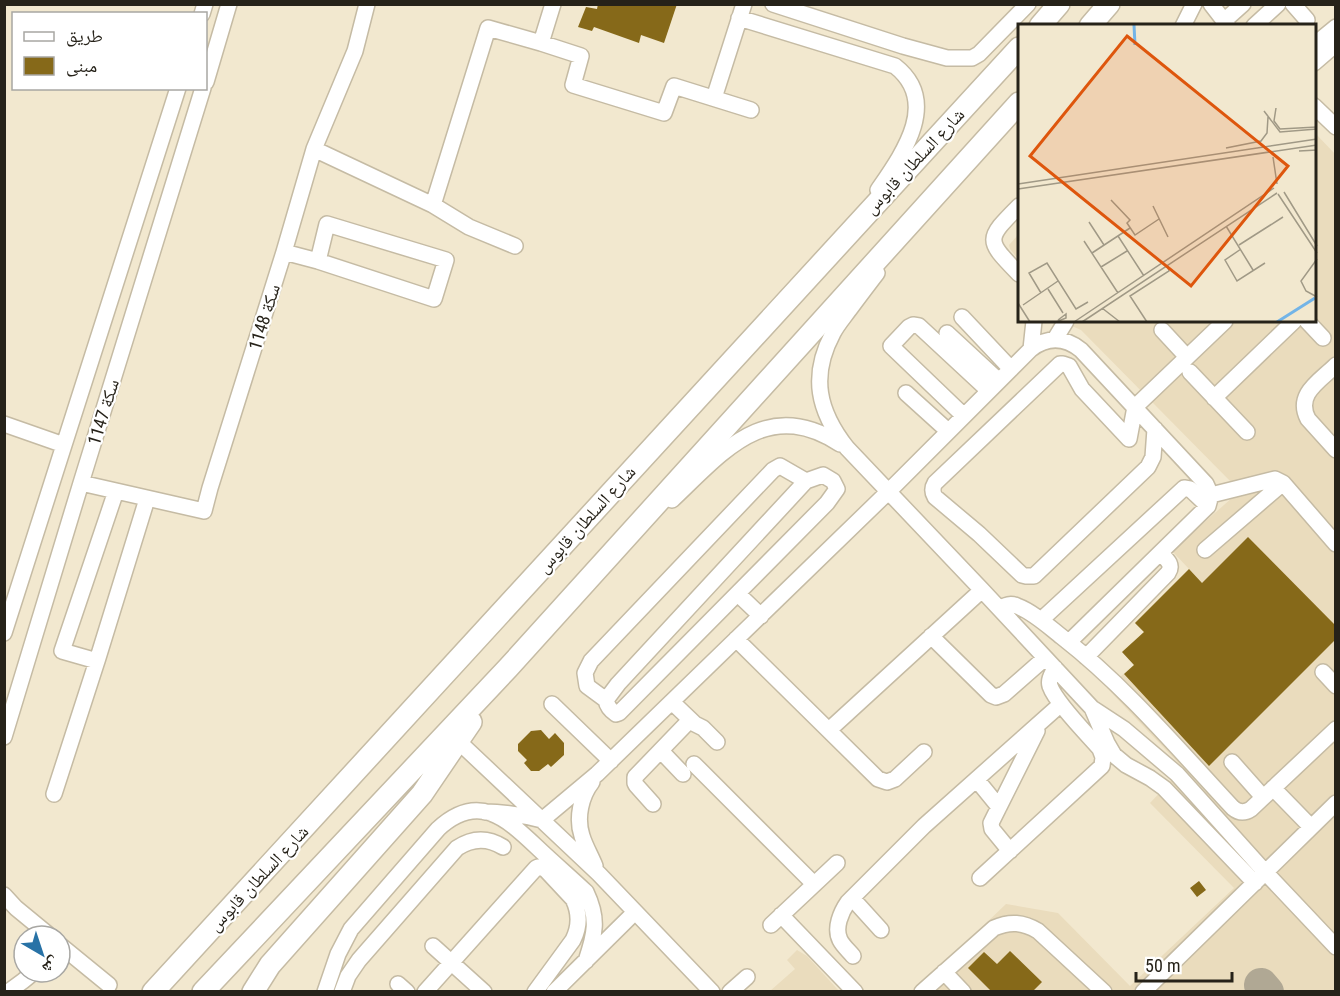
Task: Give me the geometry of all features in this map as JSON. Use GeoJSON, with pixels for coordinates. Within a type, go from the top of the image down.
{"type":"FeatureCollection","features":[{"type":"Feature","properties":{"kind":"highway"},"geometry":{"type":"LineString","coordinates":[[1042,24],[1059,4]]}},
{"type":"Feature","properties":{"kind":"highway"},"geometry":{"type":"LineString","coordinates":[[1092,24],[1109,4]]}},
{"type":"Feature","properties":{"kind":"highway","name":"شارع السلطان قابوس"},"geometry":{"type":"LineString","coordinates":[[153,992],[1018,49]]}},
{"type":"Feature","properties":{"kind":"highway","name":"شارع السلطان قابوس"},"geometry":{"type":"LineString","coordinates":[[203,992],[508,668],[1018,104]]}},
{"type":"Feature","properties":{"kind":"highway"},"geometry":{"type":"LineString","coordinates":[[253,992],[270,965],[422,794],[508,668]]}},
{"type":"Feature","properties":{"kind":"highway"},"geometry":{"type":"LineString","coordinates":[[137,992],[248,889]]}},
{"type":"Feature","properties":{"kind":"street"},"geometry":{"type":"LineString","coordinates":[[207,79],[230,4]]}},
{"type":"Feature","properties":{"kind":"street","name":"سكة 1148"},"geometry":{"type":"LineString","coordinates":[[81,483],[204,512],[314,149],[355,51],[367,4]]}},
{"type":"Feature","properties":{"kind":"street"},"geometry":{"type":"LineString","coordinates":[[541,43],[553,4]]}},
{"type":"Feature","properties":{"kind":"street"},"geometry":{"type":"LineString","coordinates":[[773,4],[903,46],[947,58],[961,59],[972,58],[979,54],[1028,4]]}},
{"type":"Feature","properties":{"kind":"street"},"geometry":{"type":"LineString","coordinates":[[1184,24],[1194,4]]}},
{"type":"Feature","properties":{"kind":"street"},"geometry":{"type":"LineString","coordinates":[[1223,14],[1243,4]]}},
{"type":"Feature","properties":{"kind":"street"},"geometry":{"type":"LineString","coordinates":[[1256,24],[1278,4]]}},
{"type":"Feature","properties":{"kind":"street"},"geometry":{"type":"LineString","coordinates":[[1293,4],[1308,13]]}},
{"type":"Feature","properties":{"kind":"street"},"geometry":{"type":"LineString","coordinates":[[714,98],[742,11],[895,66],[902,72],[909,82],[917,107],[911,136],[891,171],[847,234]]}},
{"type":"Feature","properties":{"kind":"street"},"geometry":{"type":"LineString","coordinates":[[1316,43],[1335,27]]}},
{"type":"Feature","properties":{"kind":"street"},"geometry":{"type":"LineString","coordinates":[[433,205],[488,28],[581,56],[573,85],[664,113],[674,86],[751,110]]}},
{"type":"Feature","properties":{"kind":"street"},"geometry":{"type":"LineString","coordinates":[[1316,61],[1335,44]]}},
{"type":"Feature","properties":{"kind":"street","name":"سكة 1147"},"geometry":{"type":"LineString","coordinates":[[4,633],[177,90]]}},
{"type":"Feature","properties":{"kind":"street","name":"سكة 1147"},"geometry":{"type":"LineString","coordinates":[[4,737],[202,90]]}},
{"type":"Feature","properties":{"kind":"street"},"geometry":{"type":"LineString","coordinates":[[1316,108],[1335,127]]}},
{"type":"Feature","properties":{"kind":"street"},"geometry":{"type":"LineString","coordinates":[[314,149],[433,205],[469,227],[515,246]]}},
{"type":"Feature","properties":{"kind":"street"},"geometry":{"type":"LineString","coordinates":[[936,194],[834,331],[825,350],[820,370],[820,392],[825,412],[834,432],[846,448],[1092,708],[1124,729],[1165,763],[1186,785],[1260,878]]}},
{"type":"Feature","properties":{"kind":"street"},"geometry":{"type":"LineString","coordinates":[[1018,207],[998,228],[994,239],[997,252],[1018,273]]}},
{"type":"Feature","properties":{"kind":"street"},"geometry":{"type":"LineString","coordinates":[[284,252],[434,299],[446,260],[327,224],[318,261]]}},
{"type":"Feature","properties":{"kind":"street"},"geometry":{"type":"LineString","coordinates":[[962,317],[1011,369]]}},
{"type":"Feature","properties":{"kind":"street"},"geometry":{"type":"LineString","coordinates":[[1031,349],[1034,322]]}},
{"type":"Feature","properties":{"kind":"street"},"geometry":{"type":"LineString","coordinates":[[1055,339],[1065,322]]}},
{"type":"Feature","properties":{"kind":"street"},"geometry":{"type":"LineString","coordinates":[[1155,429],[1153,457],[1148,467],[1037,574],[1030,577],[1022,575],[933,494],[933,487],[938,481],[1056,366],[1063,364],[1069,366],[1082,389],[1129,440],[1135,407],[1188,365],[1224,322]]}},
{"type":"Feature","properties":{"kind":"street"},"geometry":{"type":"LineString","coordinates":[[1214,398],[1293,322]]}},
{"type":"Feature","properties":{"kind":"street"},"geometry":{"type":"LineString","coordinates":[[1308,322],[1323,338]]}},
{"type":"Feature","properties":{"kind":"street"},"geometry":{"type":"LineString","coordinates":[[964,416],[891,346],[909,327],[913,325],[919,327],[994,386]]}},
{"type":"Feature","properties":{"kind":"street"},"geometry":{"type":"LineString","coordinates":[[1162,330],[1214,398],[1247,432]]}},
{"type":"Feature","properties":{"kind":"street"},"geometry":{"type":"LineString","coordinates":[[946,333],[994,386]]}},
{"type":"Feature","properties":{"kind":"street"},"geometry":{"type":"LineString","coordinates":[[542,820],[597,774],[888,492],[1031,349],[1046,341],[1065,340],[1081,350],[1206,484],[1209,501]]}},
{"type":"Feature","properties":{"kind":"street"},"geometry":{"type":"LineString","coordinates":[[1335,365],[1306,393],[1304,403],[1308,419],[1335,450]]}},
{"type":"Feature","properties":{"kind":"street"},"geometry":{"type":"LineString","coordinates":[[906,393],[948,432]]}},
{"type":"Feature","properties":{"kind":"street"},"geometry":{"type":"LineString","coordinates":[[4,424],[64,445]]}},
{"type":"Feature","properties":{"kind":"street"},"geometry":{"type":"LineString","coordinates":[[606,561],[727,449],[745,436],[765,429],[787,426],[808,429],[828,436],[846,448]]}},
{"type":"Feature","properties":{"kind":"street"},"geometry":{"type":"LineString","coordinates":[[606,700],[618,684],[806,481],[823,475],[833,481],[837,489],[827,503],[619,713],[611,711],[606,700],[587,686],[585,673],[591,661],[773,470],[780,466],[806,481]]}},
{"type":"Feature","properties":{"kind":"street"},"geometry":{"type":"LineString","coordinates":[[1069,642],[1160,553],[1209,501],[1271,480],[1279,481],[1335,543]]}},
{"type":"Feature","properties":{"kind":"street"},"geometry":{"type":"LineString","coordinates":[[1204,550],[1283,483]]}},
{"type":"Feature","properties":{"kind":"street"},"geometry":{"type":"LineString","coordinates":[[1041,620],[1184,488],[1190,489],[1209,501]]}},
{"type":"Feature","properties":{"kind":"street"},"geometry":{"type":"LineString","coordinates":[[97,662],[62,651],[116,491]]}},
{"type":"Feature","properties":{"kind":"street"},"geometry":{"type":"LineString","coordinates":[[54,794],[147,499]]}},
{"type":"Feature","properties":{"kind":"street"},"geometry":{"type":"LineString","coordinates":[[1086,657],[1168,573],[1171,568],[1170,563],[1160,553]]}},
{"type":"Feature","properties":{"kind":"street"},"geometry":{"type":"LineString","coordinates":[[829,730],[982,590]]}},
{"type":"Feature","properties":{"kind":"street"},"geometry":{"type":"LineString","coordinates":[[738,594],[761,616]]}},
{"type":"Feature","properties":{"kind":"street"},"geometry":{"type":"LineString","coordinates":[[1000,609],[1008,605],[1016,605],[1041,620],[1069,642],[1114,682],[1236,811],[1248,811],[1335,729]]}},
{"type":"Feature","properties":{"kind":"street"},"geometry":{"type":"LineString","coordinates":[[931,636],[991,695],[996,697],[1050,663]]}},
{"type":"Feature","properties":{"kind":"street"},"geometry":{"type":"LineString","coordinates":[[736,639],[878,779],[882,781],[895,779],[924,752]]}},
{"type":"Feature","properties":{"kind":"street"},"geometry":{"type":"LineString","coordinates":[[980,878],[1102,766],[1103,758],[1100,749],[1061,704],[1050,687],[1050,663]]}},
{"type":"Feature","properties":{"kind":"street"},"geometry":{"type":"LineString","coordinates":[[1323,672],[1335,686]]}},
{"type":"Feature","properties":{"kind":"street"},"geometry":{"type":"LineString","coordinates":[[653,804],[636,785],[634,780],[637,774],[661,751],[697,724],[700,718],[675,698]]}},
{"type":"Feature","properties":{"kind":"street"},"geometry":{"type":"LineString","coordinates":[[552,704],[611,760]]}},
{"type":"Feature","properties":{"kind":"street"},"geometry":{"type":"LineString","coordinates":[[853,956],[839,939],[838,927],[842,911],[852,898],[924,826],[1061,704]]}},
{"type":"Feature","properties":{"kind":"street"},"geometry":{"type":"LineString","coordinates":[[1092,708],[1107,743],[1119,760],[1164,788],[1335,947]]}},
{"type":"Feature","properties":{"kind":"street"},"geometry":{"type":"LineString","coordinates":[[1010,851],[991,826],[1041,723]]}},
{"type":"Feature","properties":{"kind":"street"},"geometry":{"type":"LineString","coordinates":[[697,724],[717,742]]}},
{"type":"Feature","properties":{"kind":"street"},"geometry":{"type":"LineString","coordinates":[[458,741],[598,874],[712,992]]}},
{"type":"Feature","properties":{"kind":"street"},"geometry":{"type":"LineString","coordinates":[[661,751],[689,769],[814,884]]}},
{"type":"Feature","properties":{"kind":"street"},"geometry":{"type":"LineString","coordinates":[[1232,762],[1311,827]]}},
{"type":"Feature","properties":{"kind":"street"},"geometry":{"type":"LineString","coordinates":[[597,774],[586,790],[580,817],[581,835],[598,874]]}},
{"type":"Feature","properties":{"kind":"street"},"geometry":{"type":"LineString","coordinates":[[977,780],[999,807]]}},
{"type":"Feature","properties":{"kind":"street"},"geometry":{"type":"LineString","coordinates":[[1151,989],[1335,803]]}},
{"type":"Feature","properties":{"kind":"street"},"geometry":{"type":"LineString","coordinates":[[484,812],[504,818],[512,824],[586,892],[594,913],[595,924],[594,936],[586,961]]}},
{"type":"Feature","properties":{"kind":"street"},"geometry":{"type":"LineString","coordinates":[[325,992],[332,967],[351,929],[438,829],[454,817],[464,813],[505,812],[542,820]]}},
{"type":"Feature","properties":{"kind":"street"},"geometry":{"type":"LineString","coordinates":[[342,992],[348,976],[359,960],[457,848],[464,843],[480,839],[503,847]]}},
{"type":"Feature","properties":{"kind":"street"},"geometry":{"type":"LineString","coordinates":[[837,863],[776,920],[855,992]]}},
{"type":"Feature","properties":{"kind":"street"},"geometry":{"type":"LineString","coordinates":[[425,992],[536,868],[541,867],[573,899],[578,920],[573,940],[536,992]]}},
{"type":"Feature","properties":{"kind":"street"},"geometry":{"type":"LineString","coordinates":[[4,895],[10,906],[34,924]]}},
{"type":"Feature","properties":{"kind":"street"},"geometry":{"type":"LineString","coordinates":[[852,898],[881,930]]}},
{"type":"Feature","properties":{"kind":"street"},"geometry":{"type":"LineString","coordinates":[[554,992],[635,912]]}},
{"type":"Feature","properties":{"kind":"street"},"geometry":{"type":"LineString","coordinates":[[922,992],[994,928],[1009,923],[1024,924],[1038,931],[1104,992]]}},
{"type":"Feature","properties":{"kind":"street"},"geometry":{"type":"LineString","coordinates":[[433,946],[484,992]]}},
{"type":"Feature","properties":{"kind":"street"},"geometry":{"type":"LineString","coordinates":[[72,955],[109,986]]}},
{"type":"Feature","properties":{"kind":"street"},"geometry":{"type":"LineString","coordinates":[[945,972],[963,992]]}},
{"type":"Feature","properties":{"kind":"street"},"geometry":{"type":"LineString","coordinates":[[730,992],[747,977]]}},
{"type":"Feature","properties":{"kind":"shaded area"},"geometry":{"type":"Polygon","coordinates":[[[1316,134],[1336,155],[1335,991],[914,992],[1006,904],[1058,913],[1130,986],[1234,888],[1150,803],[1183,768],[1107,688],[1134,665],[1122,652],[1144,632],[1135,623],[1189,569],[1172,551],[1233,497],[1231,482],[1081,330],[1072,326],[1066,331],[1058,322],[1316,322],[1316,134]]]}},
{"type":"Feature","properties":{"kind":"shaded area"},"geometry":{"type":"Polygon","coordinates":[[[1018,235],[1018,259],[1010,249],[1009,245],[1018,235]]]}},
{"type":"Feature","properties":{"kind":"shaded area"},"geometry":{"type":"Polygon","coordinates":[[[797,950],[807,956],[839,991],[770,991],[795,969],[787,960],[797,950]]]}},
{"type":"Feature","properties":{"kind":"building"},"geometry":{"type":"Polygon","coordinates":[[[598,4],[677,4],[664,43],[641,35],[639,43],[594,27],[592,31],[578,27],[586,7],[597,9],[598,4]]]}},
{"type":"Feature","properties":{"kind":"building"},"geometry":{"type":"Polygon","coordinates":[[[1248,537],[1335,625],[1335,640],[1209,766],[1124,674],[1134,665],[1122,652],[1144,632],[1135,623],[1189,569],[1202,583],[1248,537]]]}},
{"type":"Feature","properties":{"kind":"building"},"geometry":{"type":"Polygon","coordinates":[[[541,730],[549,739],[555,733],[564,743],[564,755],[551,767],[548,764],[539,771],[531,771],[524,763],[527,760],[518,751],[518,744],[531,731],[541,730]]]}},
{"type":"Feature","properties":{"kind":"building"},"geometry":{"type":"Polygon","coordinates":[[[1199,881],[1206,890],[1197,897],[1190,888],[1199,881]]]}},
{"type":"Feature","properties":{"kind":"building"},"geometry":{"type":"Polygon","coordinates":[[[1010,951],[1042,982],[1032,992],[992,992],[968,968],[984,952],[997,964],[1010,951]]]}},
{"type":"Feature","properties":{"kind":"taxiway"},"geometry":{"type":"LineString","coordinates":[[1261,985],[1267,992]]}}]}
